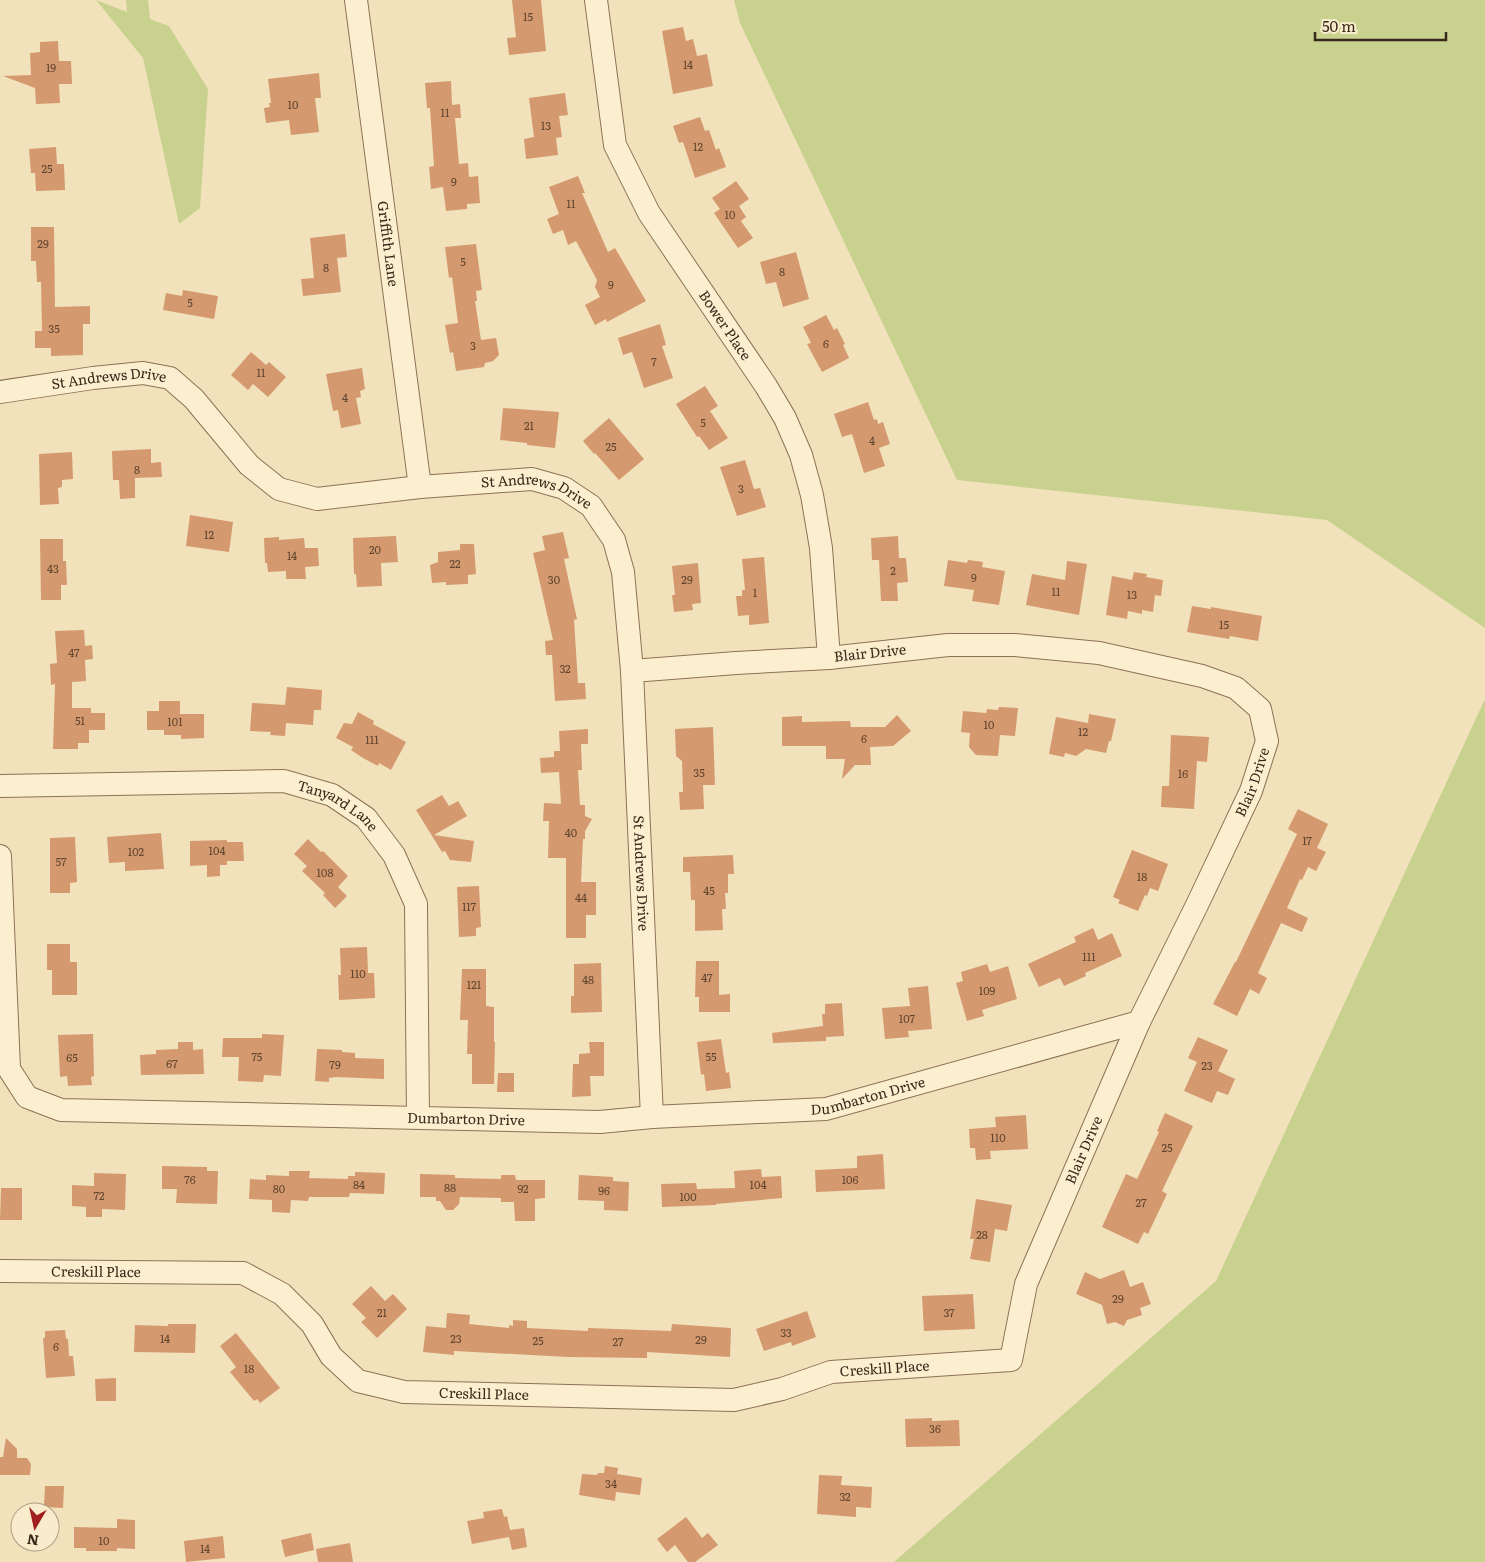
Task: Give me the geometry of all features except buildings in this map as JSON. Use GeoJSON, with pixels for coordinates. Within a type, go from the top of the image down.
{"type":"FeatureCollection","features":[{"type":"Feature","properties":{"kind":"street","name":"Griffith Lane"},"geometry":{"type":"LineString","coordinates":[[356,0],[420,487]]}},
{"type":"Feature","properties":{"kind":"street","name":"Bower Place"},"geometry":{"type":"LineString","coordinates":[[596,0],[615,145],[649,213],[766,386],[784,418],[801,455],[812,495],[821,548],[830,658]]}},
{"type":"Feature","properties":{"kind":"street","name":"St Andrews Drive"},"geometry":{"type":"LineString","coordinates":[[0,392],[143,372],[170,378],[194,399],[249,464],[279,489],[317,499],[420,487],[532,479],[564,488],[591,506],[614,540],[623,572],[632,671],[652,1118]]}},
{"type":"Feature","properties":{"kind":"street","name":"Blair Drive"},"geometry":{"type":"LineString","coordinates":[[632,671],[830,658],[948,645],[1015,645],[1099,653],[1202,676],[1236,688],[1260,709],[1268,742],[1251,791],[1139,1022],[1026,1284],[1011,1360]]}},
{"type":"Feature","properties":{"kind":"street","name":"Tanyard Lane"},"geometry":{"type":"LineString","coordinates":[[0,786],[284,781],[332,795],[366,818],[394,855],[416,904],[418,1117]]}},
{"type":"Feature","properties":{"kind":"street","name":"Dumbarton Drive"},"geometry":{"type":"LineString","coordinates":[[0,856],[9,1069],[27,1097],[61,1110],[600,1122],[826,1109],[1139,1022]]}},
{"type":"Feature","properties":{"kind":"street","name":"Creskill Place"},"geometry":{"type":"LineString","coordinates":[[0,1271],[243,1274],[282,1294],[312,1324],[331,1356],[358,1381],[404,1392],[734,1400],[782,1389],[831,1372],[1011,1360]]}},
{"type":"Feature","properties":{"kind":"green space"},"geometry":{"type":"Polygon","coordinates":[[[96,0],[127,12],[126,0],[148,0],[150,19],[169,26],[208,89],[200,208],[179,224],[143,58],[96,0]]]}},
{"type":"Feature","properties":{"kind":"green space"},"geometry":{"type":"Polygon","coordinates":[[[734,0],[1485,0],[1485,628],[1327,520],[957,480],[740,23],[734,0]]]}},
{"type":"Feature","properties":{"kind":"green space"},"geometry":{"type":"Polygon","coordinates":[[[1485,699],[1485,1562],[894,1562],[1216,1281],[1485,699]]]}}]}
